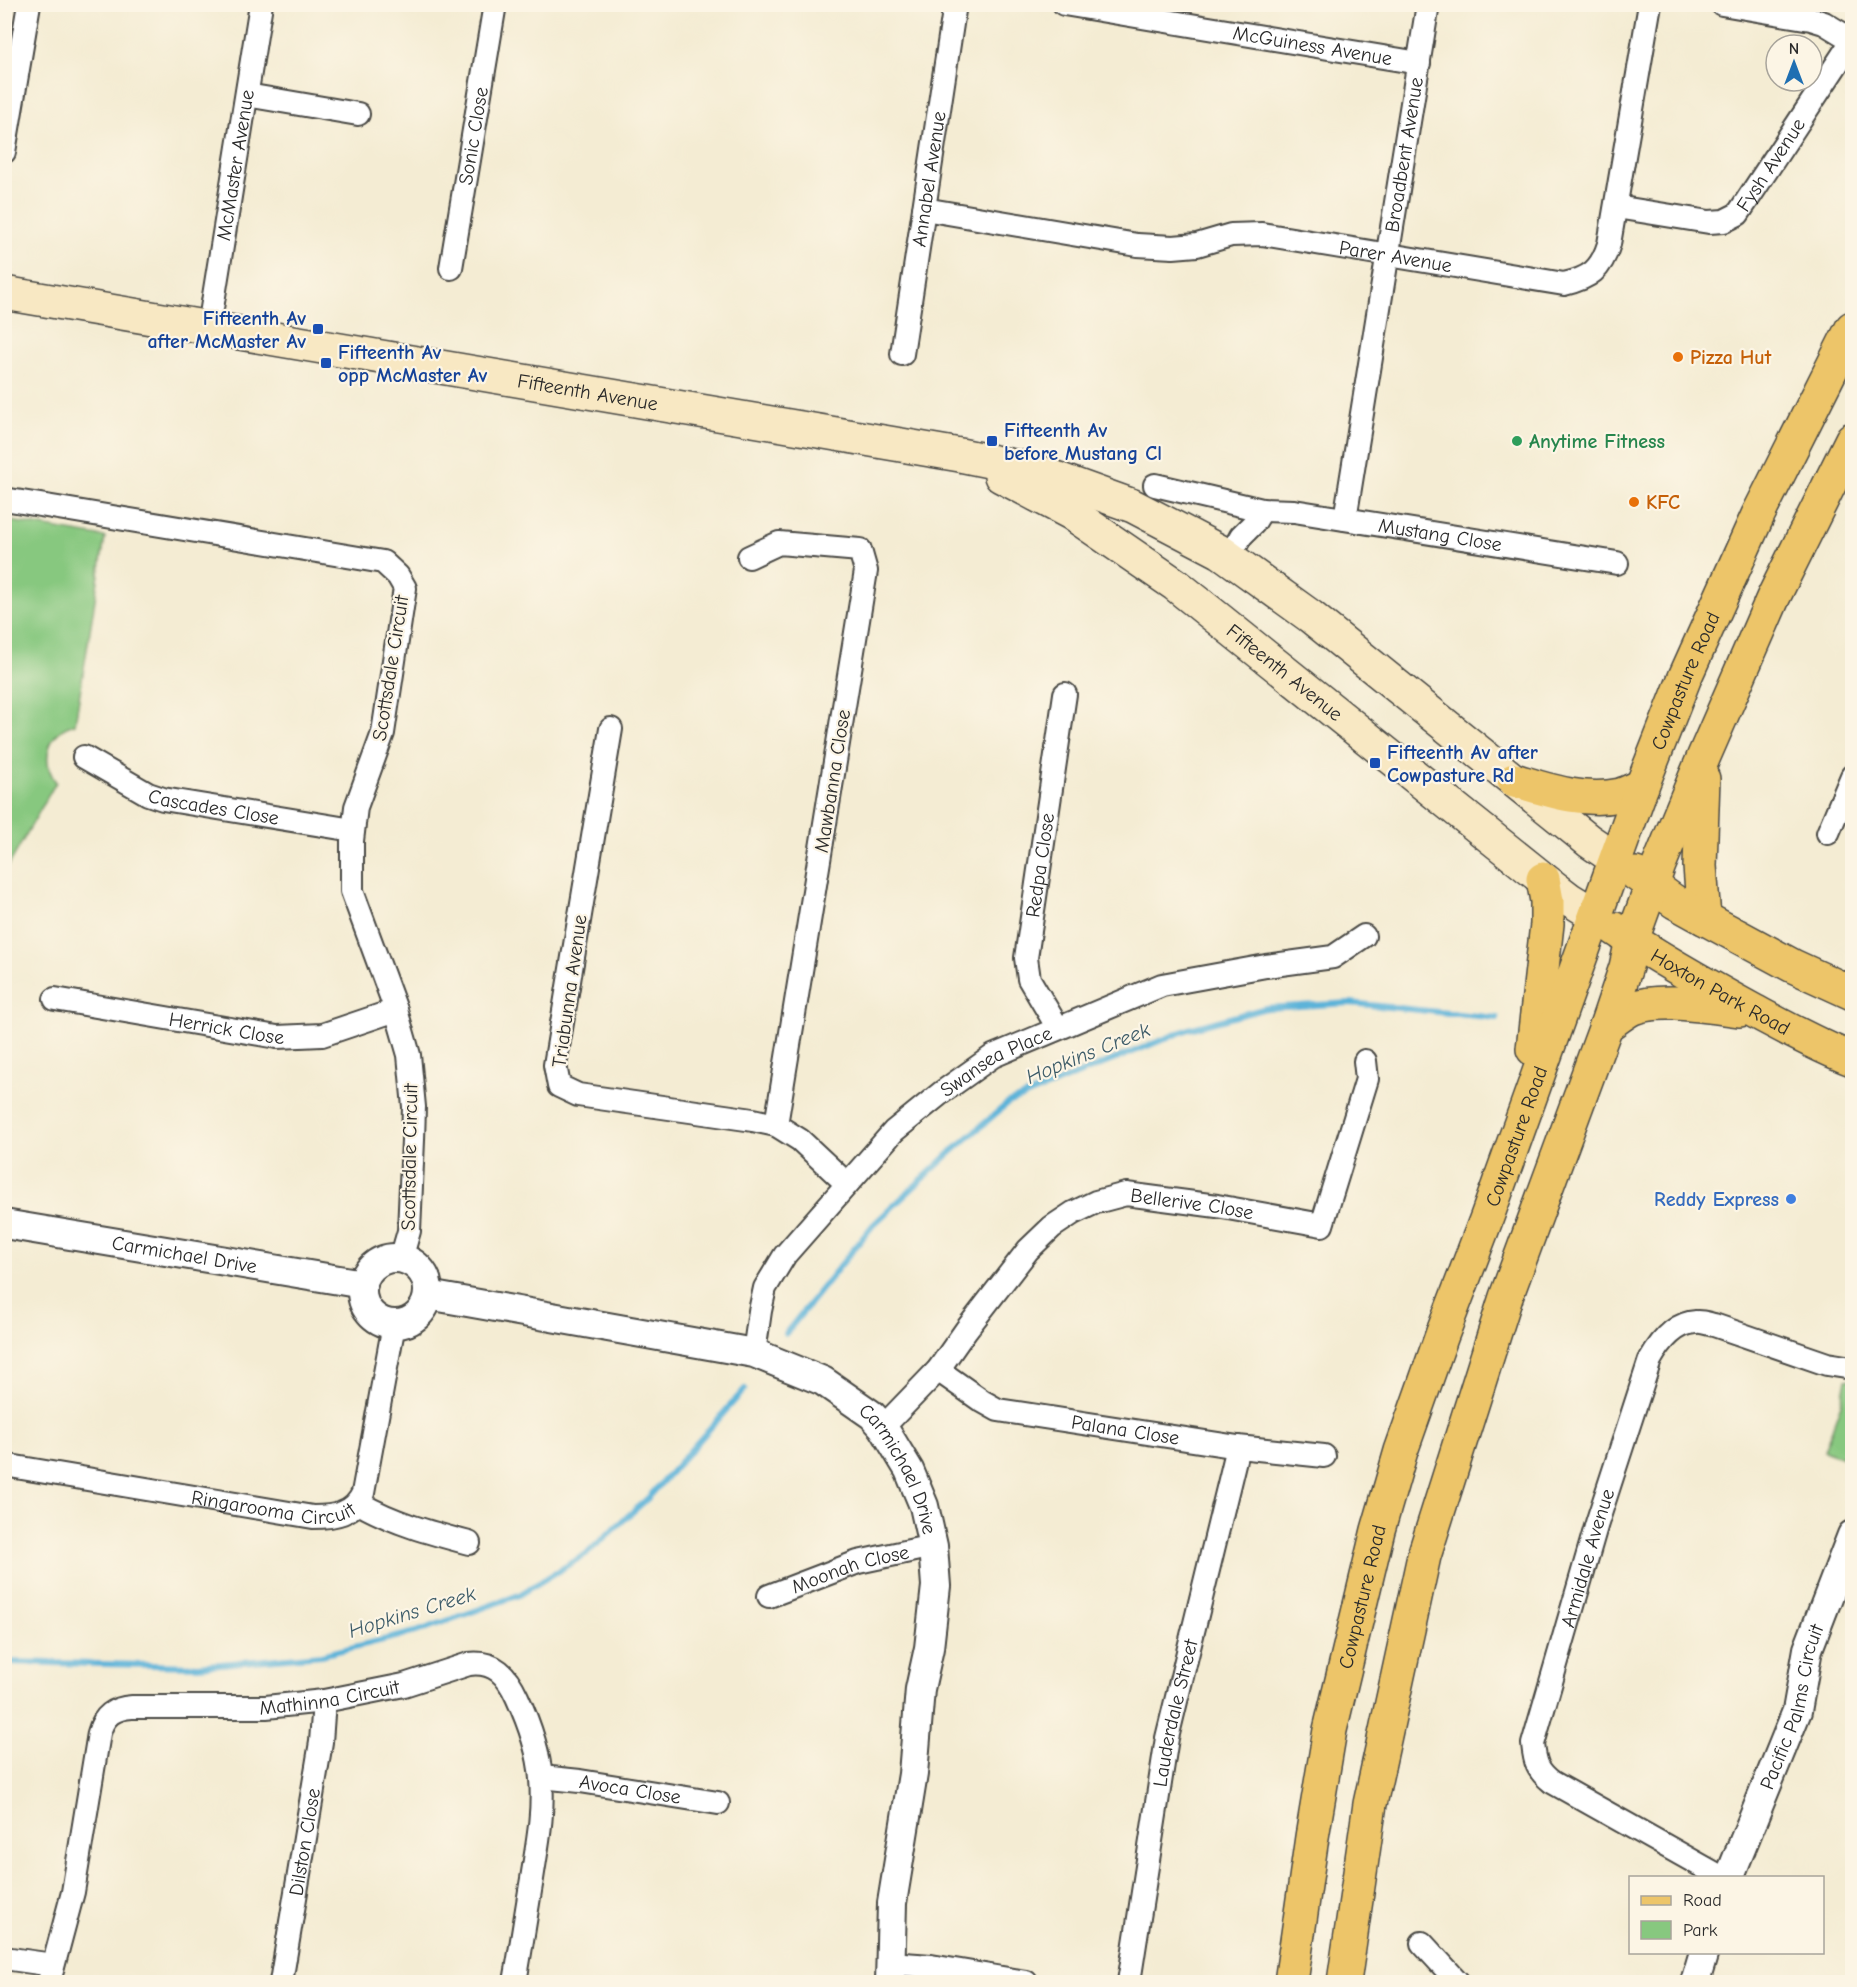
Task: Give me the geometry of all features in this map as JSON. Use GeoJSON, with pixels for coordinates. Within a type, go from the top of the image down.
{"type":"FeatureCollection","features":[{"type":"Feature","properties":{"kind":"main road","name":"Fifteenth Avenue"},"geometry":{"type":"LineString","coordinates":[[4,293],[960,455],[1033,470],[1133,506],[1228,558],[1310,616],[1589,841],[1617,860]]}},
{"type":"Feature","properties":{"kind":"main road","name":"Cowpasture Road"},"geometry":{"type":"LineString","coordinates":[[1291,1983],[1330,1730],[1378,1530],[1401,1451],[1642,786],[1685,677],[1758,515],[1852,328]]}},
{"type":"Feature","properties":{"kind":"main road"},"geometry":{"type":"LineString","coordinates":[[1344,1983],[1371,1804],[1424,1556],[1506,1297],[1606,1026],[1626,967],[1632,940],[1652,885],[1704,756],[1773,598],[1852,439]]}},
{"type":"Feature","properties":{"kind":"main road","name":"Fifteenth Avenue"},"geometry":{"type":"LineString","coordinates":[[960,455],[1071,513],[1176,585],[1543,879],[1595,915]]}},
{"type":"Feature","properties":{"kind":"main road"},"geometry":{"type":"LineString","coordinates":[[1704,756],[1700,866],[1704,918]]}},
{"type":"Feature","properties":{"kind":"main road"},"geometry":{"type":"LineString","coordinates":[[1514,780],[1565,795],[1600,797],[1621,795],[1642,786]]}},
{"type":"Feature","properties":{"kind":"main road"},"geometry":{"type":"LineString","coordinates":[[1617,860],[1675,902],[1793,966],[1852,993]]}},
{"type":"Feature","properties":{"kind":"main road"},"geometry":{"type":"LineString","coordinates":[[1526,1108],[1547,924],[1547,901],[1543,879]]}},
{"type":"Feature","properties":{"kind":"main road","name":"Hoxton Park Road"},"geometry":{"type":"LineString","coordinates":[[1595,915],[1666,962],[1823,1048],[1852,1059]]}},
{"type":"Feature","properties":{"kind":"main road"},"geometry":{"type":"LineString","coordinates":[[1606,1026],[1632,1008],[1650,1004],[1754,1011]]}},
{"type":"Feature","properties":{"kind":"street"},"geometry":{"type":"LineString","coordinates":[[4,152],[29,4]]}},
{"type":"Feature","properties":{"kind":"street","name":"McMaster Avenue"},"geometry":{"type":"LineString","coordinates":[[209,327],[261,4]]}},
{"type":"Feature","properties":{"kind":"street","name":"Sonic Close"},"geometry":{"type":"LineString","coordinates":[[451,268],[495,4]]}},
{"type":"Feature","properties":{"kind":"street","name":"Annabel Avenue"},"geometry":{"type":"LineString","coordinates":[[902,354],[956,4]]}},
{"type":"Feature","properties":{"kind":"street","name":"McGuiness Avenue"},"geometry":{"type":"LineString","coordinates":[[1064,4],[1167,13],[1419,63]]}},
{"type":"Feature","properties":{"kind":"street","name":"Broadbent Avenue"},"geometry":{"type":"LineString","coordinates":[[1345,519],[1428,4]]}},
{"type":"Feature","properties":{"kind":"street","name":"Parer Avenue"},"geometry":{"type":"LineString","coordinates":[[924,209],[1137,245],[1189,246],[1231,235],[1262,234],[1564,284],[1581,280],[1595,271],[1605,258],[1610,244],[1650,4]]}},
{"type":"Feature","properties":{"kind":"street"},"geometry":{"type":"LineString","coordinates":[[1722,4],[1811,19],[1824,23],[1852,41]]}},
{"type":"Feature","properties":{"kind":"street","name":"Fysh Avenue"},"geometry":{"type":"LineString","coordinates":[[1616,207],[1709,222],[1724,221],[1738,214],[1852,41]]}},
{"type":"Feature","properties":{"kind":"street"},"geometry":{"type":"LineString","coordinates":[[247,94],[358,114]]}},
{"type":"Feature","properties":{"kind":"street","name":"Mustang Close"},"geometry":{"type":"LineString","coordinates":[[1155,485],[1262,510],[1294,511],[1617,563]]}},
{"type":"Feature","properties":{"kind":"street","name":"Scottsdale Circuit"},"geometry":{"type":"LineString","coordinates":[[4,499],[383,562],[398,576],[405,588],[384,733],[356,807],[353,830],[352,891],[396,1011],[409,1055],[414,1107],[409,1231],[401,1259]]}},
{"type":"Feature","properties":{"kind":"street"},"geometry":{"type":"LineString","coordinates":[[1228,558],[1241,536],[1254,523],[1262,510]]}},
{"type":"Feature","properties":{"kind":"street","name":"Mawbanna Close"},"geometry":{"type":"LineString","coordinates":[[749,557],[779,543],[860,550],[866,571],[776,1125]]}},
{"type":"Feature","properties":{"kind":"street","name":"Redpa Close"},"geometry":{"type":"LineString","coordinates":[[1058,1028],[1029,979],[1026,958],[1065,694]]}},
{"type":"Feature","properties":{"kind":"street","name":"Triabunna Avenue"},"geometry":{"type":"LineString","coordinates":[[611,729],[555,1065],[559,1086],[578,1095],[776,1125],[800,1140],[847,1184]]}},
{"type":"Feature","properties":{"kind":"street","name":"Cascades Close"},"geometry":{"type":"LineString","coordinates":[[84,757],[148,794],[163,799],[353,830]]}},
{"type":"Feature","properties":{"kind":"street"},"geometry":{"type":"LineString","coordinates":[[1828,834],[1852,776]]}},
{"type":"Feature","properties":{"kind":"street","name":"Swansea Place"},"geometry":{"type":"LineString","coordinates":[[754,1353],[765,1288],[785,1255],[894,1131],[941,1093],[993,1056],[1162,985],[1266,966],[1333,957],[1364,936]]}},
{"type":"Feature","properties":{"kind":"street","name":"Herrick Close"},"geometry":{"type":"LineString","coordinates":[[55,999],[277,1037],[322,1035],[396,1011]]}},
{"type":"Feature","properties":{"kind":"street","name":"Bellerive Close"},"geometry":{"type":"LineString","coordinates":[[883,1427],[938,1370],[1028,1250],[1052,1227],[1073,1212],[1096,1202],[1126,1194],[1217,1206],[1322,1225],[1367,1079],[1365,1061]]}},
{"type":"Feature","properties":{"kind":"street","name":"Carmichael Drive"},"geometry":{"type":"LineString","coordinates":[[4,1224],[363,1284]]}},
{"type":"Feature","properties":{"kind":"street"},"geometry":{"type":"LineString","coordinates":[[401,1259],[421,1270],[426,1280],[428,1295],[426,1303],[410,1320],[384,1322],[368,1310],[364,1302],[363,1284],[367,1274],[375,1265],[383,1260],[401,1259]]}},
{"type":"Feature","properties":{"kind":"street","name":"Carmichael Drive"},"geometry":{"type":"LineString","coordinates":[[428,1295],[754,1353],[823,1381],[872,1414],[883,1427],[918,1488],[930,1525],[936,1586],[935,1607],[920,1689],[913,1774],[892,1903],[890,1973]]}},
{"type":"Feature","properties":{"kind":"street","name":"Armidale Avenue"},"geometry":{"type":"LineString","coordinates":[[1720,1876],[1552,1782],[1540,1773],[1535,1760],[1533,1744],[1597,1523],[1650,1360],[1660,1341],[1678,1328],[1695,1322],[1714,1325],[1827,1364],[1852,1368]]}},
{"type":"Feature","properties":{"kind":"street","name":"Ringarooma Circuit"},"geometry":{"type":"LineString","coordinates":[[4,1465],[313,1517],[340,1514],[359,1503],[366,1484],[394,1323]]}},
{"type":"Feature","properties":{"kind":"street","name":"Palana Close"},"geometry":{"type":"LineString","coordinates":[[938,1370],[999,1410],[1238,1447],[1324,1456]]}},
{"type":"Feature","properties":{"kind":"street","name":"Lauderdale Street"},"geometry":{"type":"LineString","coordinates":[[1129,1983],[1167,1738],[1238,1447]]}},
{"type":"Feature","properties":{"kind":"street"},"geometry":{"type":"LineString","coordinates":[[359,1503],[390,1519],[469,1543]]}},
{"type":"Feature","properties":{"kind":"street","name":"Pacific Palms Circuit"},"geometry":{"type":"LineString","coordinates":[[1730,1876],[1797,1711],[1808,1649],[1852,1535]]}},
{"type":"Feature","properties":{"kind":"street","name":"Moonah Close"},"geometry":{"type":"LineString","coordinates":[[769,1596],[858,1562],[933,1546]]}},
{"type":"Feature","properties":{"kind":"street","name":"Mathinna Circuit"},"geometry":{"type":"LineString","coordinates":[[51,1974],[73,1892],[99,1733],[108,1715],[123,1707],[266,1707],[324,1701],[404,1685],[469,1664],[488,1664],[498,1669],[506,1677],[518,1698],[531,1729],[541,1777],[542,1799],[537,1849],[515,1983]]}},
{"type":"Feature","properties":{"kind":"street","name":"Dilston Close"},"geometry":{"type":"LineString","coordinates":[[282,1983],[321,1742],[324,1701]]}},
{"type":"Feature","properties":{"kind":"street","name":"Avoca Close"},"geometry":{"type":"LineString","coordinates":[[541,1777],[580,1780],[718,1803]]}},
{"type":"Feature","properties":{"kind":"street"},"geometry":{"type":"LineString","coordinates":[[1422,1943],[1458,1983]]}},
{"type":"Feature","properties":{"kind":"street"},"geometry":{"type":"LineString","coordinates":[[1695,1983],[1704,1954]]}},
{"type":"Feature","properties":{"kind":"street"},"geometry":{"type":"LineString","coordinates":[[4,1958],[51,1974]]}},
{"type":"Feature","properties":{"kind":"street"},"geometry":{"type":"LineString","coordinates":[[890,1973],[931,1966],[1026,1983]]}},
{"type":"Feature","properties":{"kind":"green space"},"geometry":{"type":"Polygon","coordinates":[[[5,520],[105,537],[75,724],[58,733],[49,747],[48,765],[56,782],[5,872],[5,520]]]}},
{"type":"Feature","properties":{"kind":"green space"},"geometry":{"type":"Polygon","coordinates":[[[1852,1379],[1852,1453],[1850,1452],[1846,1459],[1824,1451],[1841,1404],[1846,1380],[1852,1379]]]}},
{"type":"Feature","properties":{"kind":"waterway","name":"Hopkins Creek"},"geometry":{"type":"LineString","coordinates":[[786,1333],[873,1225],[1008,1103],[1189,1029],[1266,1008],[1350,1003],[1497,1018]]}},
{"type":"Feature","properties":{"kind":"waterway","name":"Hopkins Creek"},"geometry":{"type":"LineString","coordinates":[[4,1662],[198,1666],[321,1655],[416,1632],[519,1595],[586,1554],[648,1498],[745,1389]]}},
{"type":"Feature","properties":{"kind":"place","name":"Fifteenth Av after McMaster Av"},"geometry":{"type":"Point","coordinates":[318,329]}},
{"type":"Feature","properties":{"kind":"place","name":"Pizza Hut"},"geometry":{"type":"Point","coordinates":[1678,357]}},
{"type":"Feature","properties":{"kind":"place","name":"Fifteenth Av opp McMaster Av"},"geometry":{"type":"Point","coordinates":[326,363]}},
{"type":"Feature","properties":{"kind":"place","name":"Fifteenth Av before Mustang Cl"},"geometry":{"type":"Point","coordinates":[992,441]}},
{"type":"Feature","properties":{"kind":"place","name":"Anytime Fitness"},"geometry":{"type":"Point","coordinates":[1517,441]}},
{"type":"Feature","properties":{"kind":"place","name":"KFC"},"geometry":{"type":"Point","coordinates":[1634,502]}},
{"type":"Feature","properties":{"kind":"place","name":"Fifteenth Av after Cowpasture Rd"},"geometry":{"type":"Point","coordinates":[1375,763]}},
{"type":"Feature","properties":{"kind":"place","name":"Reddy Express"},"geometry":{"type":"Point","coordinates":[1791,1199]}}]}
